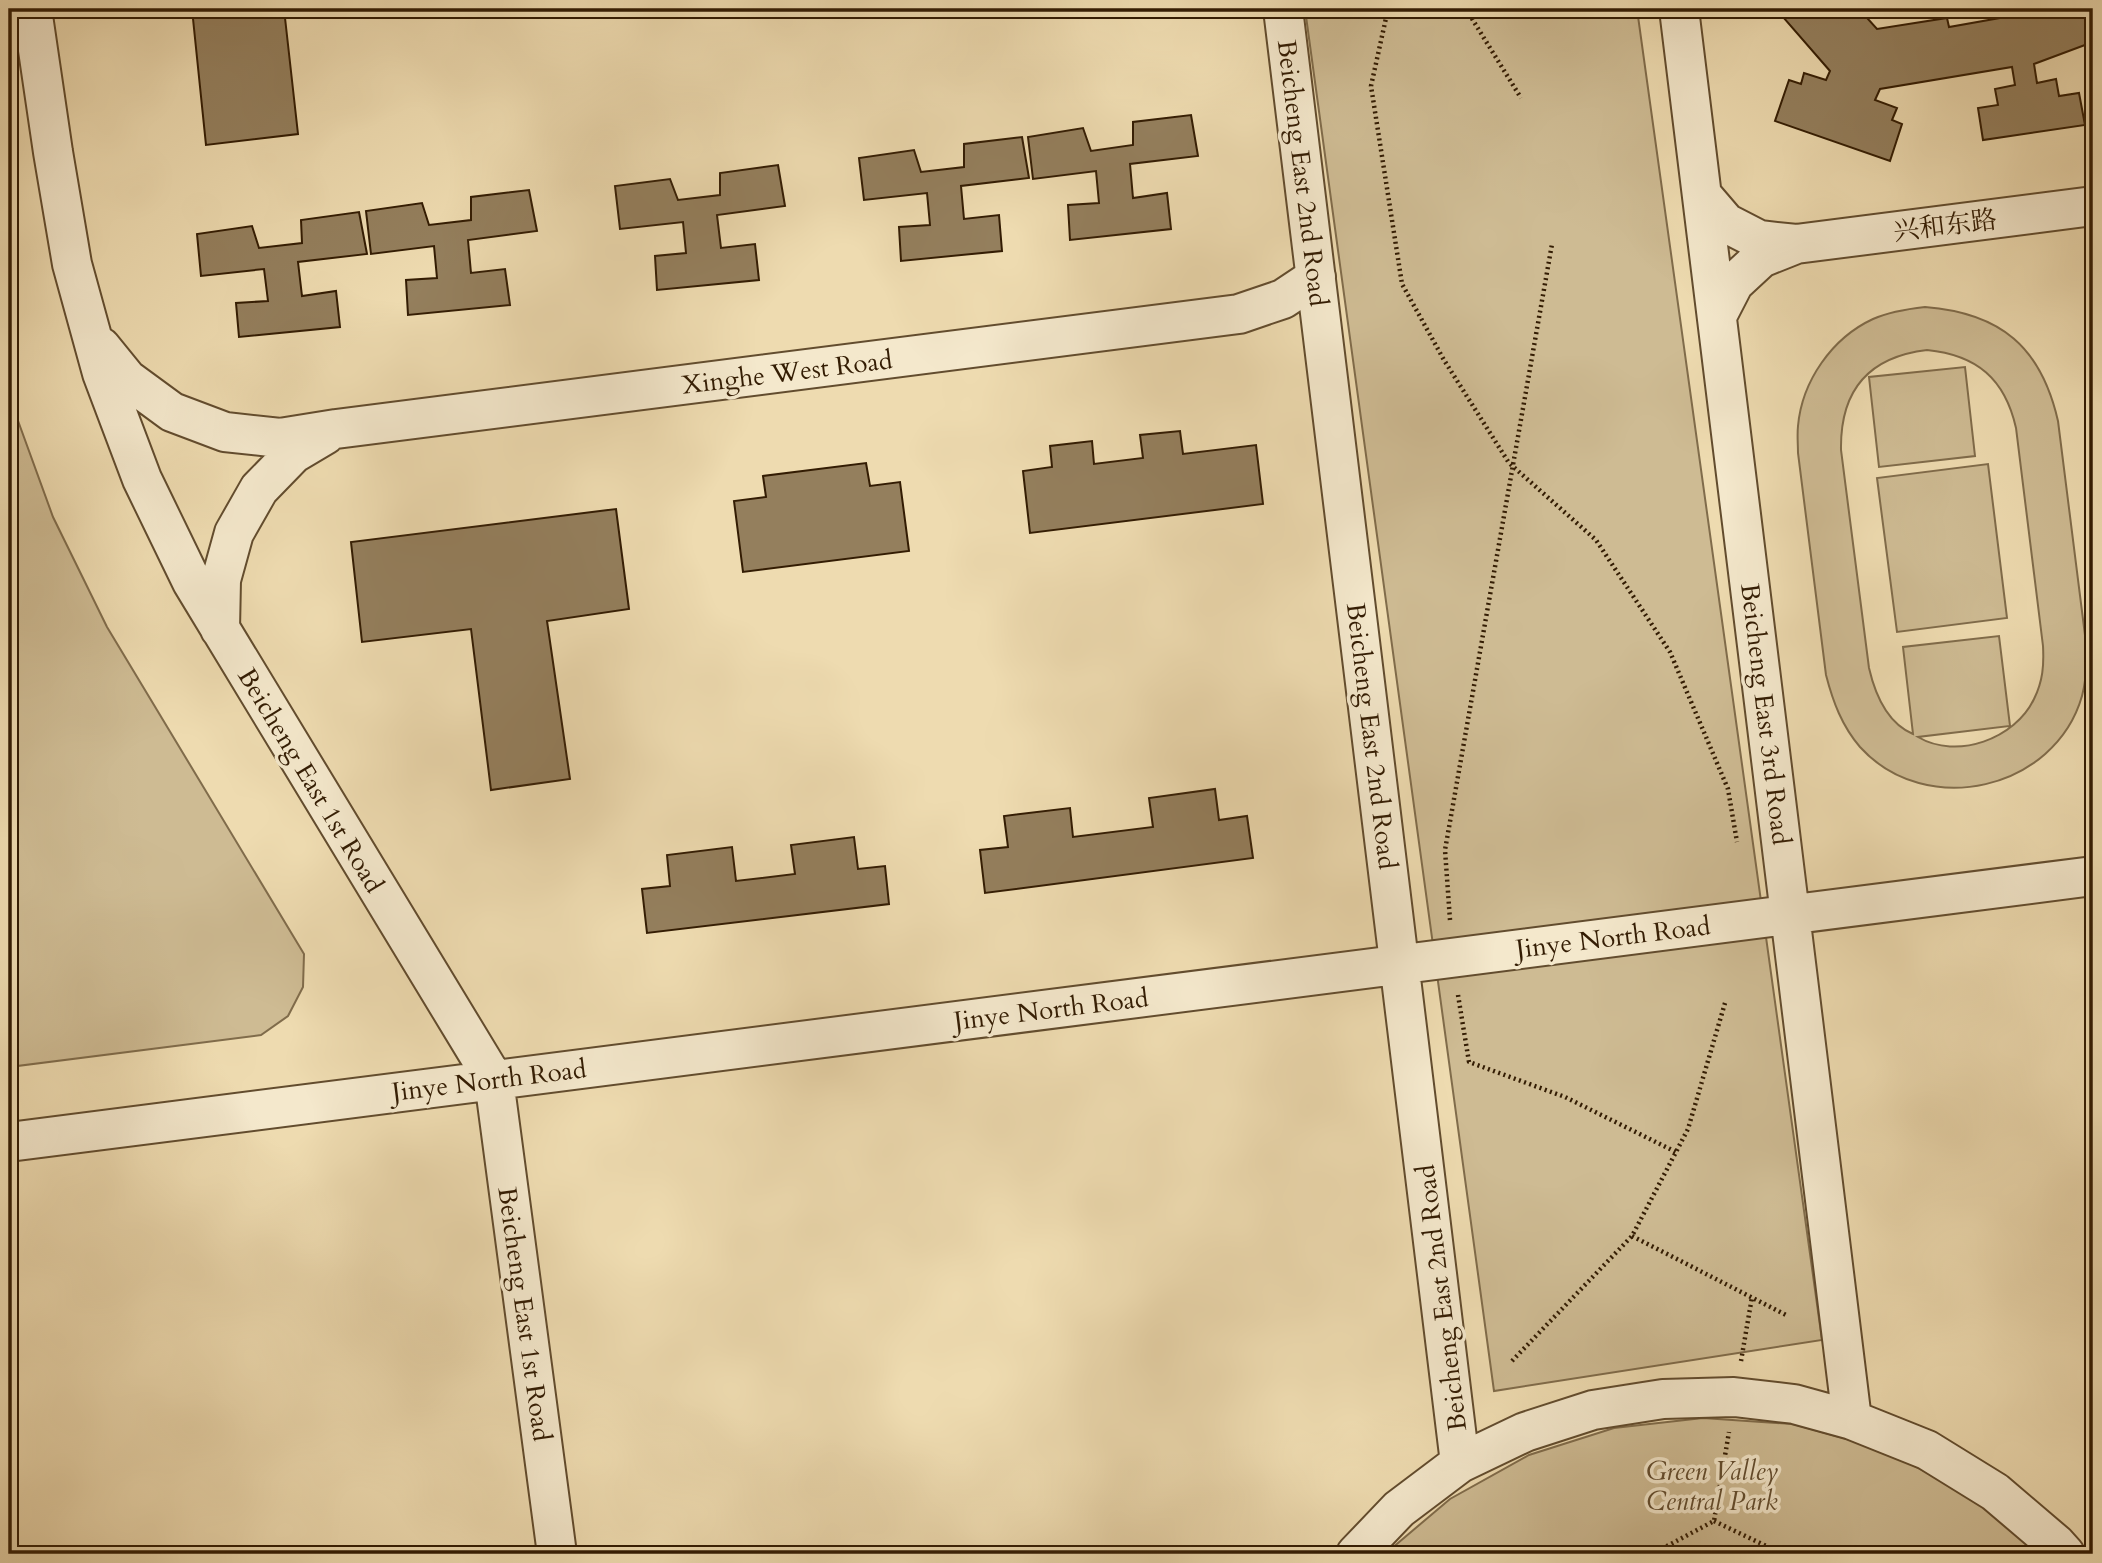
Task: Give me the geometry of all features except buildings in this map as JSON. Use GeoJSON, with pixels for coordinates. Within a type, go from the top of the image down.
{"type":"FeatureCollection","features":[{"type":"Feature","properties":{"kind":"street","name":"Beicheng East 1st Road"},"geometry":{"type":"LineString","coordinates":[[32,9],[72,264],[102,373],[142,479],[192,582],[494,1080],[557,1554]]}},
{"type":"Feature","properties":{"kind":"street","name":"Beicheng East 2nd Road"},"geometry":{"type":"LineString","coordinates":[[1283,9],[1460,1462]]}},
{"type":"Feature","properties":{"kind":"street","name":"Beicheng East 3rd Road"},"geometry":{"type":"LineString","coordinates":[[1679,9],[1852,1420]]}},
{"type":"Feature","properties":{"kind":"street"},"geometry":{"type":"LineString","coordinates":[[1702,195],[1726,223],[1759,240],[1796,244]]}},
{"type":"Feature","properties":{"kind":"street","name":"兴和东路"},"geometry":{"type":"LineString","coordinates":[[1796,244],[2093,206]]}},
{"type":"Feature","properties":{"kind":"street"},"geometry":{"type":"LineString","coordinates":[[1717,316],[1734,283],[1743,274],[1761,258],[1796,244]]}},
{"type":"Feature","properties":{"kind":"street"},"geometry":{"type":"LineString","coordinates":[[1239,314],[1283,299],[1315,277]]}},
{"type":"Feature","properties":{"kind":"street","name":"Xinghe West Road"},"geometry":{"type":"LineString","coordinates":[[92,336],[127,379],[172,412],[225,432],[280,438],[1239,314]]}},
{"type":"Feature","properties":{"kind":"street"},"geometry":{"type":"LineString","coordinates":[[1239,314],[1291,323],[1324,350]]}},
{"type":"Feature","properties":{"kind":"street"},"geometry":{"type":"LineString","coordinates":[[220,629],[221,580],[234,533],[259,489],[293,454],[336,429]]}},
{"type":"Feature","properties":{"kind":"street","name":"Jinye North Road"},"geometry":{"type":"LineString","coordinates":[[9,1142],[2093,876]]}},
{"type":"Feature","properties":{"kind":"street"},"geometry":{"type":"LineString","coordinates":[[1356,1554],[1399,1509],[1460,1462],[1525,1432],[1593,1410],[1663,1399],[1734,1397],[1794,1404],[1852,1420],[1927,1450],[1995,1492],[2065,1554]]}},
{"type":"Feature","properties":{"kind":"path"},"geometry":{"type":"LineString","coordinates":[[1388,9],[1371,86],[1402,284],[1444,360],[1513,467],[1596,540],[1670,652],[1728,789],[1737,842]]}},
{"type":"Feature","properties":{"kind":"path"},"geometry":{"type":"LineString","coordinates":[[1466,9],[1521,98]]}},
{"type":"Feature","properties":{"kind":"path"},"geometry":{"type":"LineString","coordinates":[[1552,244],[1446,850],[1452,958],[1469,1062],[1565,1097],[1676,1152]]}},
{"type":"Feature","properties":{"kind":"path"},"geometry":{"type":"LineString","coordinates":[[1512,1361],[1632,1236],[1688,1129],[1725,1003]]}},
{"type":"Feature","properties":{"kind":"path"},"geometry":{"type":"LineString","coordinates":[[1632,1236],[1788,1316]]}},
{"type":"Feature","properties":{"kind":"path"},"geometry":{"type":"LineString","coordinates":[[1714,1521],[1752,1297]]}},
{"type":"Feature","properties":{"kind":"path"},"geometry":{"type":"LineString","coordinates":[[1652,1554],[1714,1521]]}},
{"type":"Feature","properties":{"kind":"path"},"geometry":{"type":"LineString","coordinates":[[1714,1521],[1783,1554]]}},
{"type":"Feature","properties":{"kind":"green space"},"geometry":{"type":"Polygon","coordinates":[[[1305,9],[1637,9],[1822,1340],[1494,1391],[1305,9]]]}},
{"type":"Feature","properties":{"kind":"green space"},"geometry":{"type":"Polygon","coordinates":[[[1925,307],[1975,317],[1996,326],[2014,338],[2041,373],[2058,421],[2086,643],[2082,696],[2067,728],[2045,754],[2017,773],[1986,784],[1952,788],[1919,783],[1887,770],[1860,747],[1839,713],[1826,675],[1798,453],[1798,426],[1806,393],[1813,377],[1832,349],[1858,327],[1873,319],[1925,307]],[[1927,350],[1906,354],[1889,360],[1861,380],[1846,410],[1841,450],[1869,668],[1875,688],[1889,715],[1913,734],[1903,647],[1999,636],[2010,726],[1918,737],[1933,744],[1967,746],[1999,735],[2013,725],[2025,713],[2039,686],[2043,646],[2016,428],[2011,411],[1996,383],[1986,372],[1960,357],[1927,350]]]}},
{"type":"Feature","properties":{"kind":"green space"},"geometry":{"type":"Polygon","coordinates":[[[1965,367],[1975,456],[1879,467],[1869,377],[1965,367]]]}},
{"type":"Feature","properties":{"kind":"green space"},"geometry":{"type":"Polygon","coordinates":[[[9,396],[53,517],[107,627],[304,954],[303,987],[288,1016],[261,1035],[9,1067],[9,396]]]}},
{"type":"Feature","properties":{"kind":"green space"},"geometry":{"type":"Polygon","coordinates":[[[1988,464],[2007,618],[1897,632],[1877,478],[1988,464]]]}},
{"type":"Feature","properties":{"kind":"green space","name":"Green Valley Central Park"},"geometry":{"type":"Polygon","coordinates":[[[1703,1418],[1793,1424],[1879,1448],[1960,1489],[2039,1554],[1385,1554],[1450,1499],[1529,1455],[1614,1428],[1703,1418]]]}}]}
